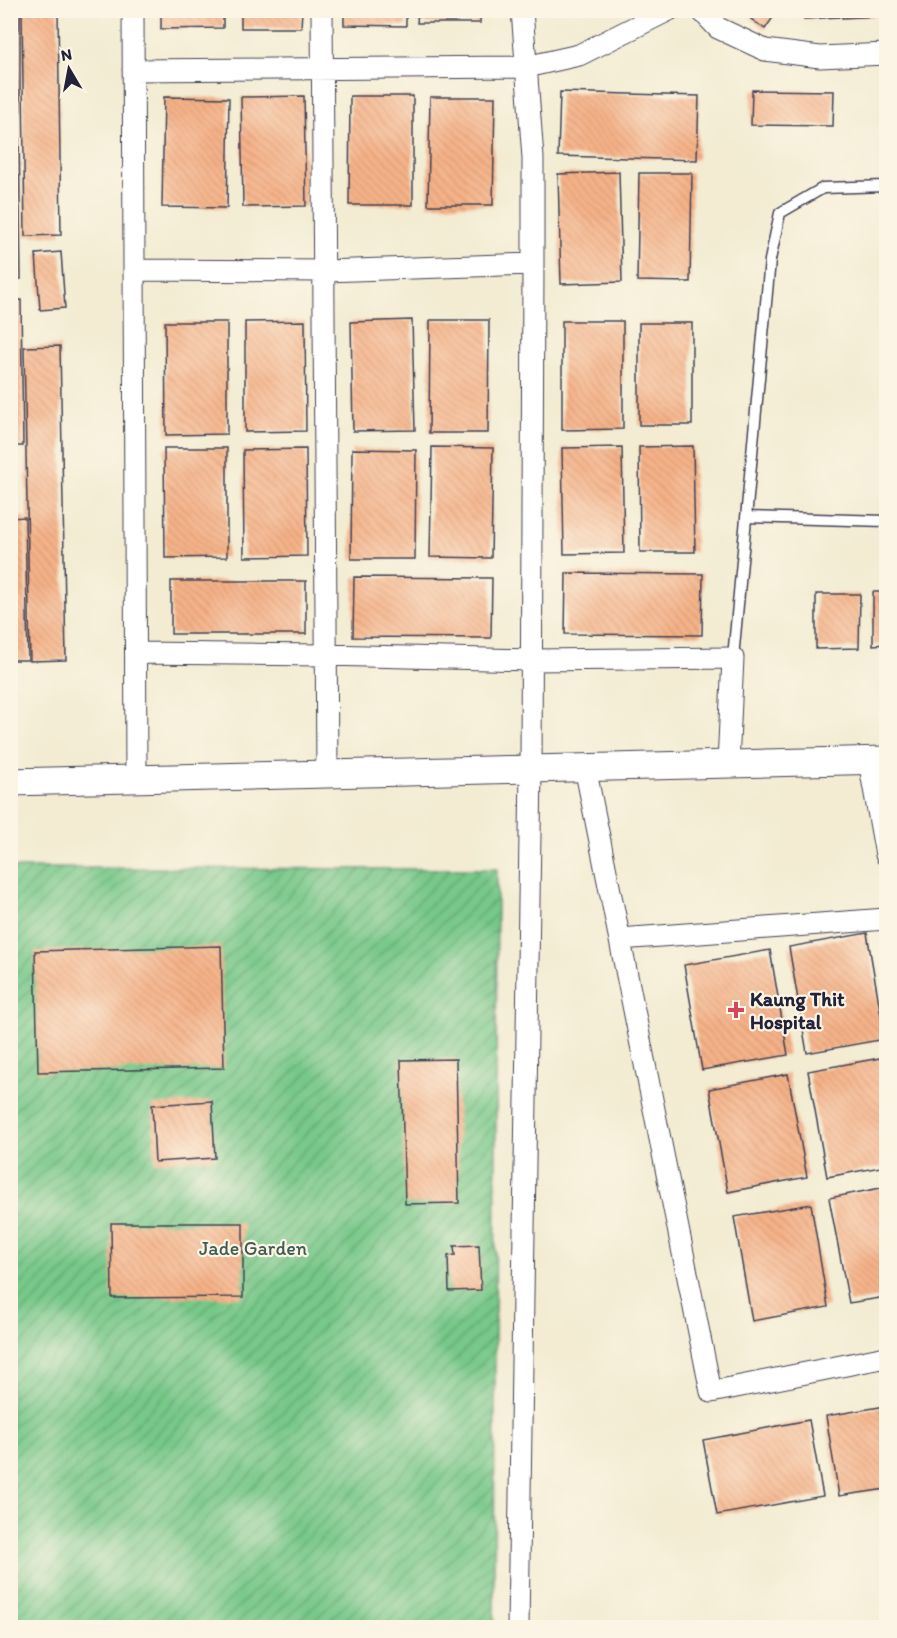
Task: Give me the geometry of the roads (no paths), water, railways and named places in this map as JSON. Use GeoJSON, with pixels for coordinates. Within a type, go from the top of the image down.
{"type":"FeatureCollection","features":[{"type":"Feature","properties":{"kind":"street"},"geometry":{"type":"LineString","coordinates":[[133,10],[136,778]]}},
{"type":"Feature","properties":{"kind":"street"},"geometry":{"type":"LineString","coordinates":[[322,10],[327,773]]}},
{"type":"Feature","properties":{"kind":"street"},"geometry":{"type":"LineString","coordinates":[[518,1628],[531,768],[533,264],[533,158],[522,10]]}},
{"type":"Feature","properties":{"kind":"street"},"geometry":{"type":"LineString","coordinates":[[133,70],[526,67],[579,55],[669,10]]}},
{"type":"Feature","properties":{"kind":"street"},"geometry":{"type":"LineString","coordinates":[[701,10],[718,28],[765,50],[820,57],[886,54]]}},
{"type":"Feature","properties":{"kind":"street"},"geometry":{"type":"LineString","coordinates":[[134,270],[324,271],[533,264]]}},
{"type":"Feature","properties":{"kind":"street"},"geometry":{"type":"LineString","coordinates":[[136,653],[532,660],[733,658],[728,764]]}},
{"type":"Feature","properties":{"kind":"street"},"geometry":{"type":"LineString","coordinates":[[10,783],[878,760],[886,855]]}},
{"type":"Feature","properties":{"kind":"street"},"geometry":{"type":"LineString","coordinates":[[585,767],[711,1392],[886,1357]]}},
{"type":"Feature","properties":{"kind":"street"},"geometry":{"type":"LineString","coordinates":[[620,939],[886,919]]}},
{"type":"Feature","properties":{"kind":"lane"},"geometry":{"type":"LineString","coordinates":[[733,658],[770,260],[780,213],[823,188],[886,186]]}},
{"type":"Feature","properties":{"kind":"lane"},"geometry":{"type":"LineString","coordinates":[[747,517],[886,522]]}},
{"type":"Feature","properties":{"kind":"place","name":"Kaung Thit Hospital"},"geometry":{"type":"Point","coordinates":[736,1010]}},
{"type":"Feature","properties":{"kind":"park label","name":"Jade Garden"},"geometry":{"type":"Point","coordinates":[253,1248]}}]}
